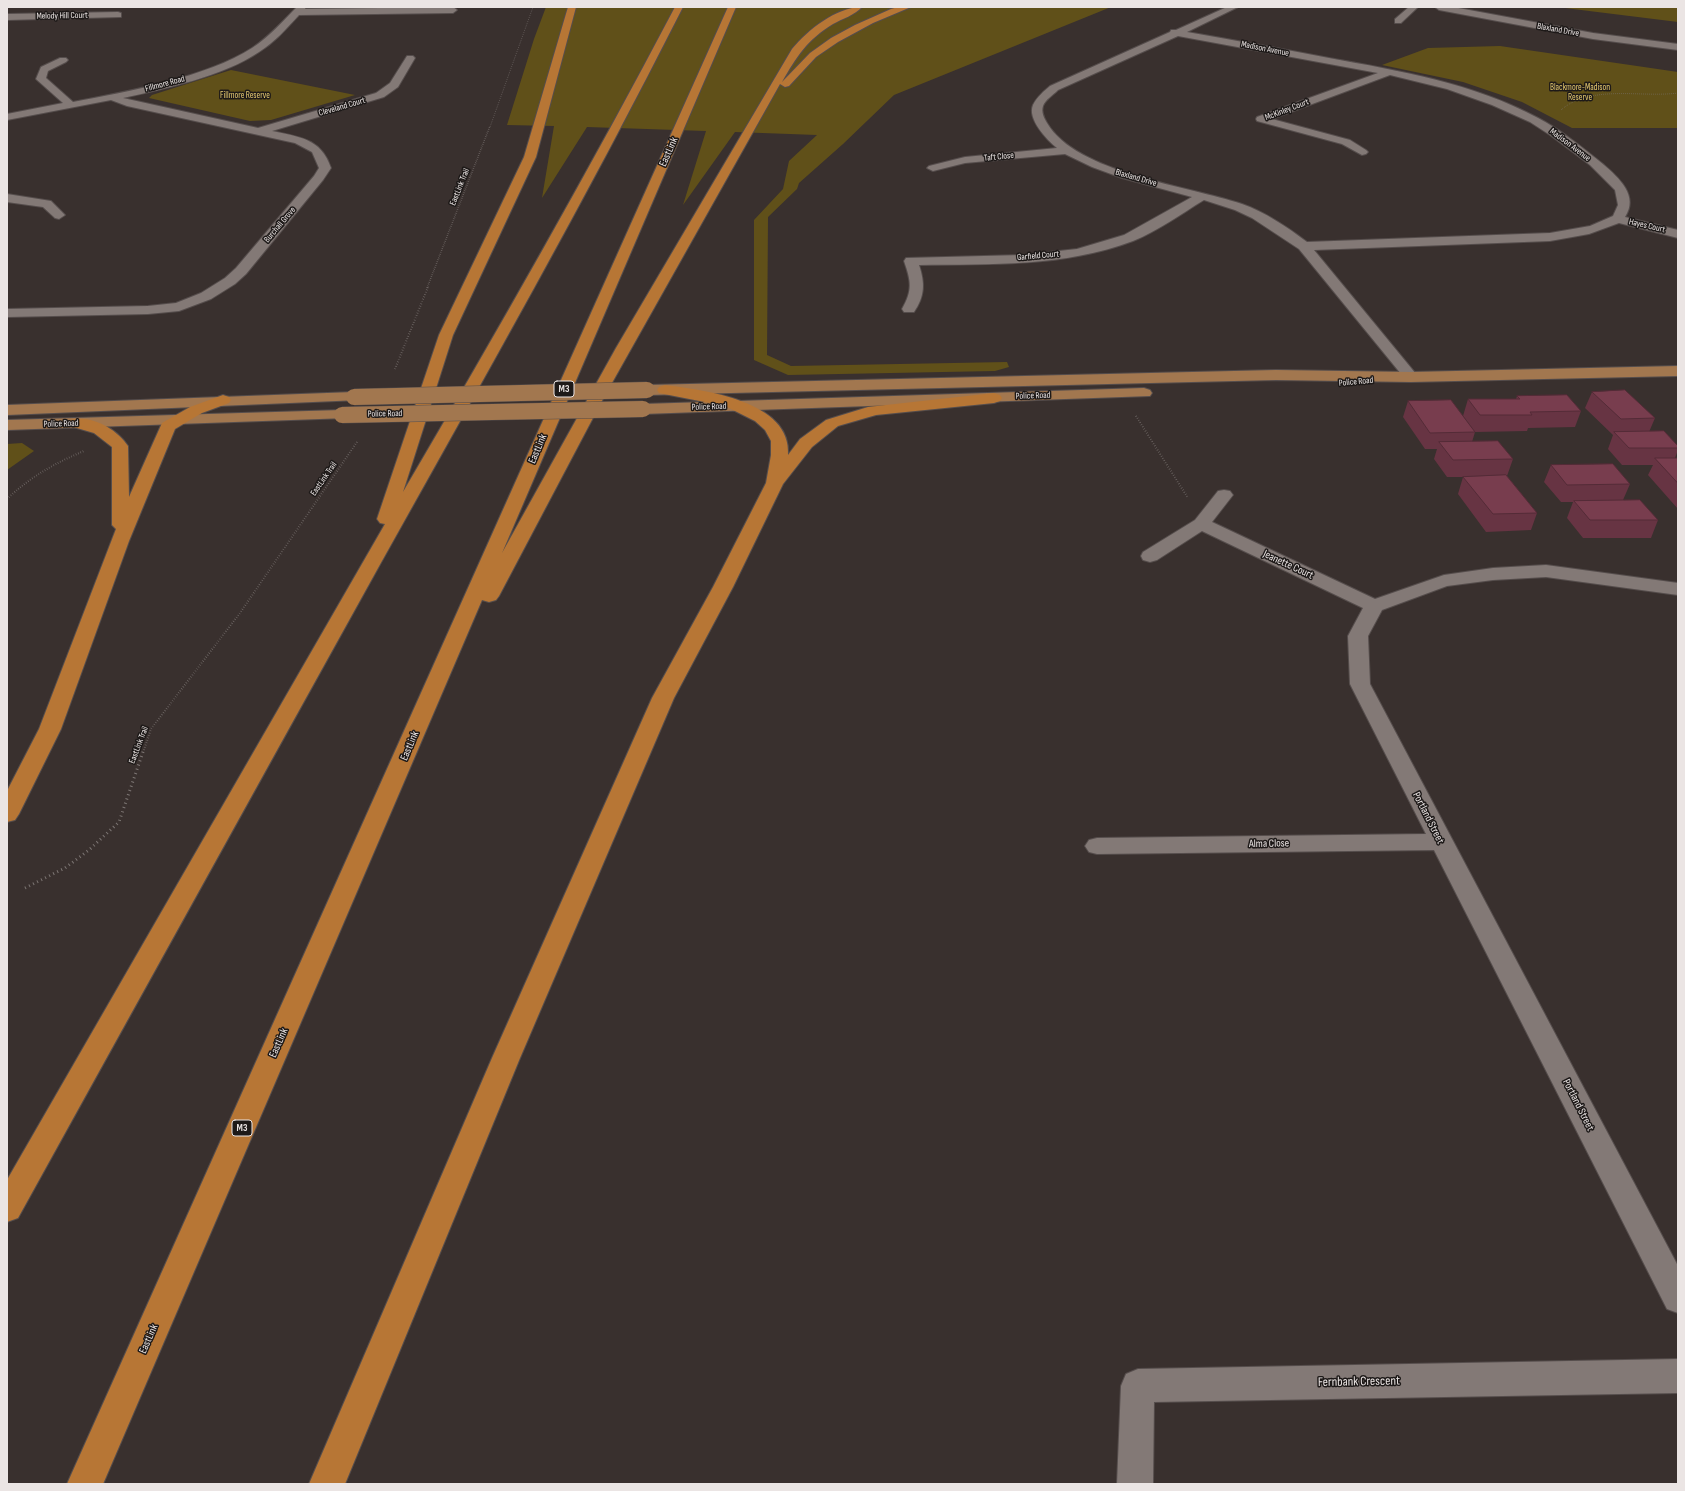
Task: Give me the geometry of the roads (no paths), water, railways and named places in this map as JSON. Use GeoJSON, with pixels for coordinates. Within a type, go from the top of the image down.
{"type":"FeatureCollection","features":[{"type":"Feature","properties":{"kind":"highway"},"geometry":{"type":"LineString","coordinates":[[371,564],[446,335],[530,157],[572,7]]}},
{"type":"Feature","properties":{"kind":"highway"},"geometry":{"type":"LineString","coordinates":[[7,1208],[371,564],[491,355],[640,83],[679,7]]}},
{"type":"Feature","properties":{"kind":"highway","name":"EastLink"},"geometry":{"type":"LineString","coordinates":[[85,1484],[732,7]]}},
{"type":"Feature","properties":{"kind":"highway"},"geometry":{"type":"LineString","coordinates":[[398,772],[540,498],[618,356],[733,161],[758,112],[796,50],[814,33],[841,15],[858,7]]}},
{"type":"Feature","properties":{"kind":"highway"},"geometry":{"type":"LineString","coordinates":[[758,112],[813,55],[846,33],[888,13],[907,7]]}},
{"type":"Feature","properties":{"kind":"highway"},"geometry":{"type":"LineString","coordinates":[[557,62],[580,14]]}},
{"type":"Feature","properties":{"kind":"highway"},"geometry":{"type":"LineString","coordinates":[[665,390],[705,394],[738,406],[764,418],[780,442],[775,484]]}},
{"type":"Feature","properties":{"kind":"highway"},"geometry":{"type":"LineString","coordinates":[[327,1484],[506,1058],[660,706],[723,587],[775,484],[806,443],[832,423],[874,410],[994,398]]}},
{"type":"Feature","properties":{"kind":"highway"},"geometry":{"type":"LineString","coordinates":[[7,814],[50,729],[120,540],[168,426],[176,420],[196,410],[223,400]]}},
{"type":"Feature","properties":{"kind":"highway"},"geometry":{"type":"LineString","coordinates":[[76,423],[87,424],[101,430],[120,446],[122,511],[120,540]]}},
{"type":"Feature","properties":{"kind":"main road","name":"Police Road"},"geometry":{"type":"LineString","coordinates":[[7,410],[162,405],[223,400],[1276,375],[1411,377],[1678,371]]}},
{"type":"Feature","properties":{"kind":"main road","name":"Police Road"},"geometry":{"type":"LineString","coordinates":[[7,425],[342,415],[642,409],[994,398],[1281,388],[1411,377]]}},
{"type":"Feature","properties":{"kind":"street","name":"Blaxland Drive"},"geometry":{"type":"LineString","coordinates":[[1234,7],[1174,32],[1054,88],[1038,104],[1037,110],[1041,123],[1046,132],[1066,150],[1104,169],[1238,207],[1283,230],[1304,246],[1411,377]]}},
{"type":"Feature","properties":{"kind":"street"},"geometry":{"type":"LineString","coordinates":[[1398,21],[1414,7]]}},
{"type":"Feature","properties":{"kind":"street","name":"Blaxland Drive"},"geometry":{"type":"LineString","coordinates":[[1439,7],[1565,31],[1678,47]]}},
{"type":"Feature","properties":{"kind":"street"},"geometry":{"type":"LineString","coordinates":[[300,10],[453,10]]}},
{"type":"Feature","properties":{"kind":"street","name":"Fillmore Road"},"geometry":{"type":"LineString","coordinates":[[7,117],[112,97],[179,81],[222,66],[255,51],[278,34],[300,10]]}},
{"type":"Feature","properties":{"kind":"street","name":"Melody Hill Court"},"geometry":{"type":"LineString","coordinates":[[7,17],[118,15]]}},
{"type":"Feature","properties":{"kind":"street","name":"Madison Avenue"},"geometry":{"type":"LineString","coordinates":[[1174,32],[1388,73],[1472,94],[1504,106],[1545,127],[1612,178],[1621,188],[1624,200],[1623,211],[1617,219]]}},
{"type":"Feature","properties":{"kind":"street","name":"Cleveland Court"},"geometry":{"type":"LineString","coordinates":[[257,132],[380,95],[394,85],[410,58]]}},
{"type":"Feature","properties":{"kind":"street"},"geometry":{"type":"LineString","coordinates":[[63,60],[44,69],[41,79],[71,105]]}},
{"type":"Feature","properties":{"kind":"street","name":"McKinley Court"},"geometry":{"type":"LineString","coordinates":[[1362,152],[1346,142],[1261,119],[1388,73]]}},
{"type":"Feature","properties":{"kind":"street","name":"Burchall Grove"},"geometry":{"type":"LineString","coordinates":[[7,313],[148,310],[179,307],[206,296],[230,281],[246,265],[325,168],[321,154],[311,146],[298,140],[127,103],[112,97]]}},
{"type":"Feature","properties":{"kind":"street","name":"Taft Close"},"geometry":{"type":"LineString","coordinates":[[933,168],[965,160],[1066,150]]}},
{"type":"Feature","properties":{"kind":"street","name":"Garfield Court"},"geometry":{"type":"LineString","coordinates":[[909,309],[917,297],[919,287],[911,261],[1016,258],[1047,256],[1089,250],[1130,237],[1203,196]]}},
{"type":"Feature","properties":{"kind":"street"},"geometry":{"type":"LineString","coordinates":[[7,198],[47,204],[60,215]]}},
{"type":"Feature","properties":{"kind":"street"},"geometry":{"type":"LineString","coordinates":[[1304,246],[1550,237],[1573,234],[1617,219]]}},
{"type":"Feature","properties":{"kind":"street","name":"Hayes Court"},"geometry":{"type":"LineString","coordinates":[[1617,219],[1678,234]]}},
{"type":"Feature","properties":{"kind":"street"},"geometry":{"type":"LineString","coordinates":[[1150,556],[1202,523],[1224,495]]}},
{"type":"Feature","properties":{"kind":"street","name":"Jeanette Court"},"geometry":{"type":"LineString","coordinates":[[1202,523],[1374,606]]}},
{"type":"Feature","properties":{"kind":"street"},"geometry":{"type":"LineString","coordinates":[[1374,606],[1444,581],[1493,574],[1546,571],[1678,589]]}},
{"type":"Feature","properties":{"kind":"street","name":"Portland Street"},"geometry":{"type":"LineString","coordinates":[[1374,606],[1358,636],[1360,684],[1678,1298]]}},
{"type":"Feature","properties":{"kind":"street","name":"Alma Close"},"geometry":{"type":"LineString","coordinates":[[1098,846],[1441,842]]}},
{"type":"Feature","properties":{"kind":"street","name":"Fernbank Crescent"},"geometry":{"type":"LineString","coordinates":[[1135,1484],[1138,1386],[1678,1376]]}},
{"type":"Feature","properties":{"kind":"park label","name":"Blackmore-Madison Reserve"},"geometry":{"type":"Point","coordinates":[1580,94]}},
{"type":"Feature","properties":{"kind":"park label","name":"Fillmore Reserve"},"geometry":{"type":"Point","coordinates":[245,96]}}]}
